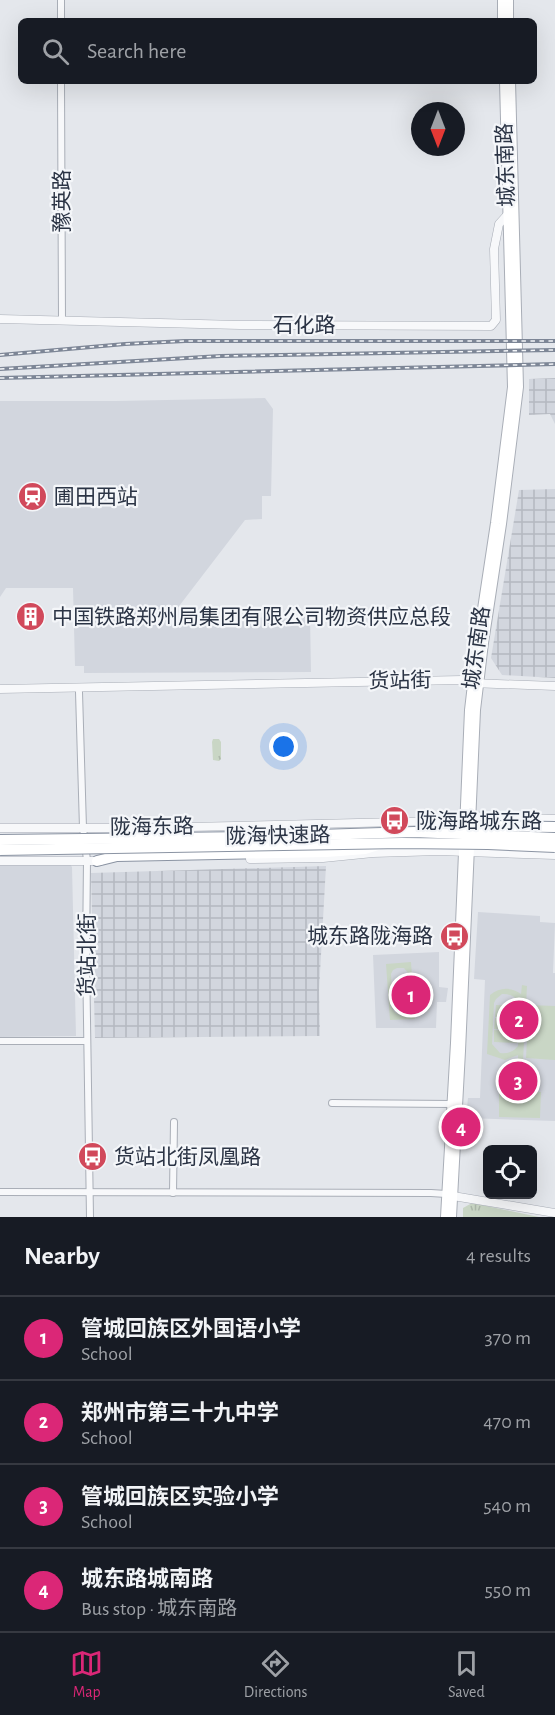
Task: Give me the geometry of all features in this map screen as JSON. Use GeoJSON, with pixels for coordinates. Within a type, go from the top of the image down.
{"type":"FeatureCollection","features":[{"type":"Feature","properties":{"kind":"highway"},"geometry":{"type":"LineString","coordinates":[[374,834],[415,829],[493,825],[555,827]]}},
{"type":"Feature","properties":{"kind":"highway","name":"陇海快速路"},"geometry":{"type":"LineString","coordinates":[[0,840],[435,832],[555,838]]}},
{"type":"Feature","properties":{"kind":"highway"},"geometry":{"type":"LineString","coordinates":[[92,860],[117,856],[326,852],[365,849],[381,844]]}},
{"type":"Feature","properties":{"kind":"highway","name":"陇海快速路"},"geometry":{"type":"LineString","coordinates":[[0,850],[381,844],[488,844],[555,847]]}},
{"type":"Feature","properties":{"kind":"main road"},"geometry":{"type":"LineString","coordinates":[[502,0],[502,18]]}},
{"type":"Feature","properties":{"kind":"main road"},"geometry":{"type":"LineString","coordinates":[[509,0],[509,18]]}},
{"type":"Feature","properties":{"kind":"main road","name":"城东南路"},"geometry":{"type":"LineString","coordinates":[[475,683],[512,387],[504,84]]}},
{"type":"Feature","properties":{"kind":"main road","name":"城东南路"},"geometry":{"type":"LineString","coordinates":[[444,1217],[450,1195],[466,852],[467,732],[519,387],[511,84]]}},
{"type":"Feature","properties":{"kind":"main road","name":"城东南路"},"geometry":{"type":"LineString","coordinates":[[452,1217],[450,1195],[451,1104],[466,852]]}},
{"type":"Feature","properties":{"kind":"street"},"geometry":{"type":"LineString","coordinates":[[61,0],[61,18]]}},
{"type":"Feature","properties":{"kind":"street","name":"豫英路"},"geometry":{"type":"LineString","coordinates":[[61,84],[62,321]]}},
{"type":"Feature","properties":{"kind":"street","name":"石化路"},"geometry":{"type":"LineString","coordinates":[[0,319],[240,325],[491,326],[496,320],[494,249],[499,224],[508,214]]}},
{"type":"Feature","properties":{"kind":"street","name":"货站街"},"geometry":{"type":"LineString","coordinates":[[0,689],[462,680],[475,683]]}},
{"type":"Feature","properties":{"kind":"street"},"geometry":{"type":"LineString","coordinates":[[475,683],[555,686]]}},
{"type":"Feature","properties":{"kind":"street","name":"货站街"},"geometry":{"type":"LineString","coordinates":[[0,694],[475,683]]}},
{"type":"Feature","properties":{"kind":"street","name":"货站北街"},"geometry":{"type":"LineString","coordinates":[[79,692],[83,828],[92,860],[87,1041],[90,1217]]}},
{"type":"Feature","properties":{"kind":"street","name":"陇海东路"},"geometry":{"type":"LineString","coordinates":[[0,828],[399,822],[438,821],[467,817],[555,819]]}},
{"type":"Feature","properties":{"kind":"street","name":"陇海东路"},"geometry":{"type":"LineString","coordinates":[[0,861],[323,858],[373,853],[466,852],[555,855]]}},
{"type":"Feature","properties":{"kind":"street"},"geometry":{"type":"LineString","coordinates":[[0,1041],[87,1041]]}},
{"type":"Feature","properties":{"kind":"street"},"geometry":{"type":"LineString","coordinates":[[332,1104],[451,1104]]}},
{"type":"Feature","properties":{"kind":"street"},"geometry":{"type":"LineString","coordinates":[[173,1192],[174,1122]]}},
{"type":"Feature","properties":{"kind":"street"},"geometry":{"type":"LineString","coordinates":[[0,1192],[431,1193],[555,1213]]}},
{"type":"Feature","properties":{"kind":"shaded area"},"geometry":{"type":"Polygon","coordinates":[[[555,378],[555,424],[550,414],[529,415],[529,379],[555,378]]]}},
{"type":"Feature","properties":{"kind":"shaded area"},"geometry":{"type":"Polygon","coordinates":[[[265,398],[273,409],[271,496],[262,496],[262,519],[245,520],[173,614],[173,620],[310,616],[311,672],[84,673],[84,666],[75,666],[73,588],[6,588],[0,597],[0,401],[265,398]]]}},
{"type":"Feature","properties":{"kind":"shaded area"},"geometry":{"type":"Polygon","coordinates":[[[555,489],[555,678],[502,675],[491,658],[519,490],[555,489]]]}},
{"type":"Feature","properties":{"kind":"shaded area"},"geometry":{"type":"Polygon","coordinates":[[[0,863],[69,863],[72,867],[76,1036],[0,1037],[0,863]]]}},
{"type":"Feature","properties":{"kind":"shaded area"},"geometry":{"type":"Polygon","coordinates":[[[326,866],[319,991],[320,1036],[95,1038],[91,873],[326,866]]]}},
{"type":"Feature","properties":{"kind":"shaded area"},"geometry":{"type":"Polygon","coordinates":[[[478,912],[540,916],[540,922],[555,923],[553,973],[555,973],[555,1121],[466,1118],[468,1098],[480,1098],[485,980],[474,979],[478,912]]]}},
{"type":"Feature","properties":{"kind":"shaded area"},"geometry":{"type":"Polygon","coordinates":[[[439,952],[439,987],[448,988],[446,1002],[437,1002],[436,1028],[376,1028],[373,955],[439,952]]]}},
{"type":"Feature","properties":{"kind":"green space"},"geometry":{"type":"Polygon","coordinates":[[[213,739],[219,739],[221,742],[219,761],[213,760],[213,739]]]}},
{"type":"Feature","properties":{"kind":"green space"},"geometry":{"type":"Polygon","coordinates":[[[411,962],[415,1019],[390,1020],[386,964],[411,962]],[[397,968],[391,974],[393,1010],[402,1015],[410,1009],[408,973],[404,968],[397,968]]]}},
{"type":"Feature","properties":{"kind":"green space"},"geometry":{"type":"Polygon","coordinates":[[[522,985],[527,986],[523,1061],[518,1061],[518,1055],[505,1060],[487,1054],[490,995],[498,990],[506,989],[521,994],[522,985]],[[502,994],[494,1003],[492,1044],[500,1053],[510,1052],[518,1046],[521,1012],[520,1005],[511,995],[502,994]]]}},
{"type":"Feature","properties":{"kind":"green space"},"geometry":{"type":"Polygon","coordinates":[[[496,1005],[519,1006],[518,1018],[495,1017],[496,1005]]]}},
{"type":"Feature","properties":{"kind":"green space"},"geometry":{"type":"Polygon","coordinates":[[[529,1005],[555,1006],[555,1060],[526,1058],[529,1005]]]}},
{"type":"Feature","properties":{"kind":"green space"},"geometry":{"type":"Polygon","coordinates":[[[495,1018],[518,1019],[518,1031],[494,1029],[495,1018]]]}},
{"type":"Feature","properties":{"kind":"green space"},"geometry":{"type":"Polygon","coordinates":[[[494,1030],[517,1031],[517,1043],[494,1042],[494,1030]]]}},
{"type":"Feature","properties":{"kind":"green space"},"geometry":{"type":"Polygon","coordinates":[[[499,1091],[541,1092],[540,1118],[499,1117],[499,1091]]]}},
{"type":"Feature","properties":{"kind":"green space"},"geometry":{"type":"Polygon","coordinates":[[[472,1203],[539,1217],[463,1217],[463,1208],[472,1203]]]}},
{"type":"Feature","properties":{"kind":"railway"},"geometry":{"type":"LineString","coordinates":[[0,355],[185,341],[555,341]]}},
{"type":"Feature","properties":{"kind":"railway"},"geometry":{"type":"LineString","coordinates":[[0,369],[221,356],[555,350]]}},
{"type":"Feature","properties":{"kind":"railway"},"geometry":{"type":"LineString","coordinates":[[0,378],[555,364]]}},
{"type":"Feature","properties":{"kind":"place","name":"圃田西站"},"geometry":{"type":"Point","coordinates":[33,497]}},
{"type":"Feature","properties":{"kind":"place","name":"中国铁路郑州局集团有限公司物资供应总段"},"geometry":{"type":"Point","coordinates":[31,617]}},
{"type":"Feature","properties":{"kind":"place","name":"陇海路城东路"},"geometry":{"type":"Point","coordinates":[395,821]}},
{"type":"Feature","properties":{"kind":"place","name":"城东路陇海路"},"geometry":{"type":"Point","coordinates":[454,936]}},
{"type":"Feature","properties":{"kind":"place","name":"管城回族区外国语小学"},"geometry":{"type":"Point","coordinates":[411,995]}},
{"type":"Feature","properties":{"kind":"place","name":"郑州市第三十九中学"},"geometry":{"type":"Point","coordinates":[519,1020]}},
{"type":"Feature","properties":{"kind":"place","name":"管城回族区实验小学"},"geometry":{"type":"Point","coordinates":[518,1081]}},
{"type":"Feature","properties":{"kind":"place","name":"城东路城南路"},"geometry":{"type":"Point","coordinates":[461,1127]}},
{"type":"Feature","properties":{"kind":"place","name":"货站北街凤凰路"},"geometry":{"type":"Point","coordinates":[93,1157]}}]}
